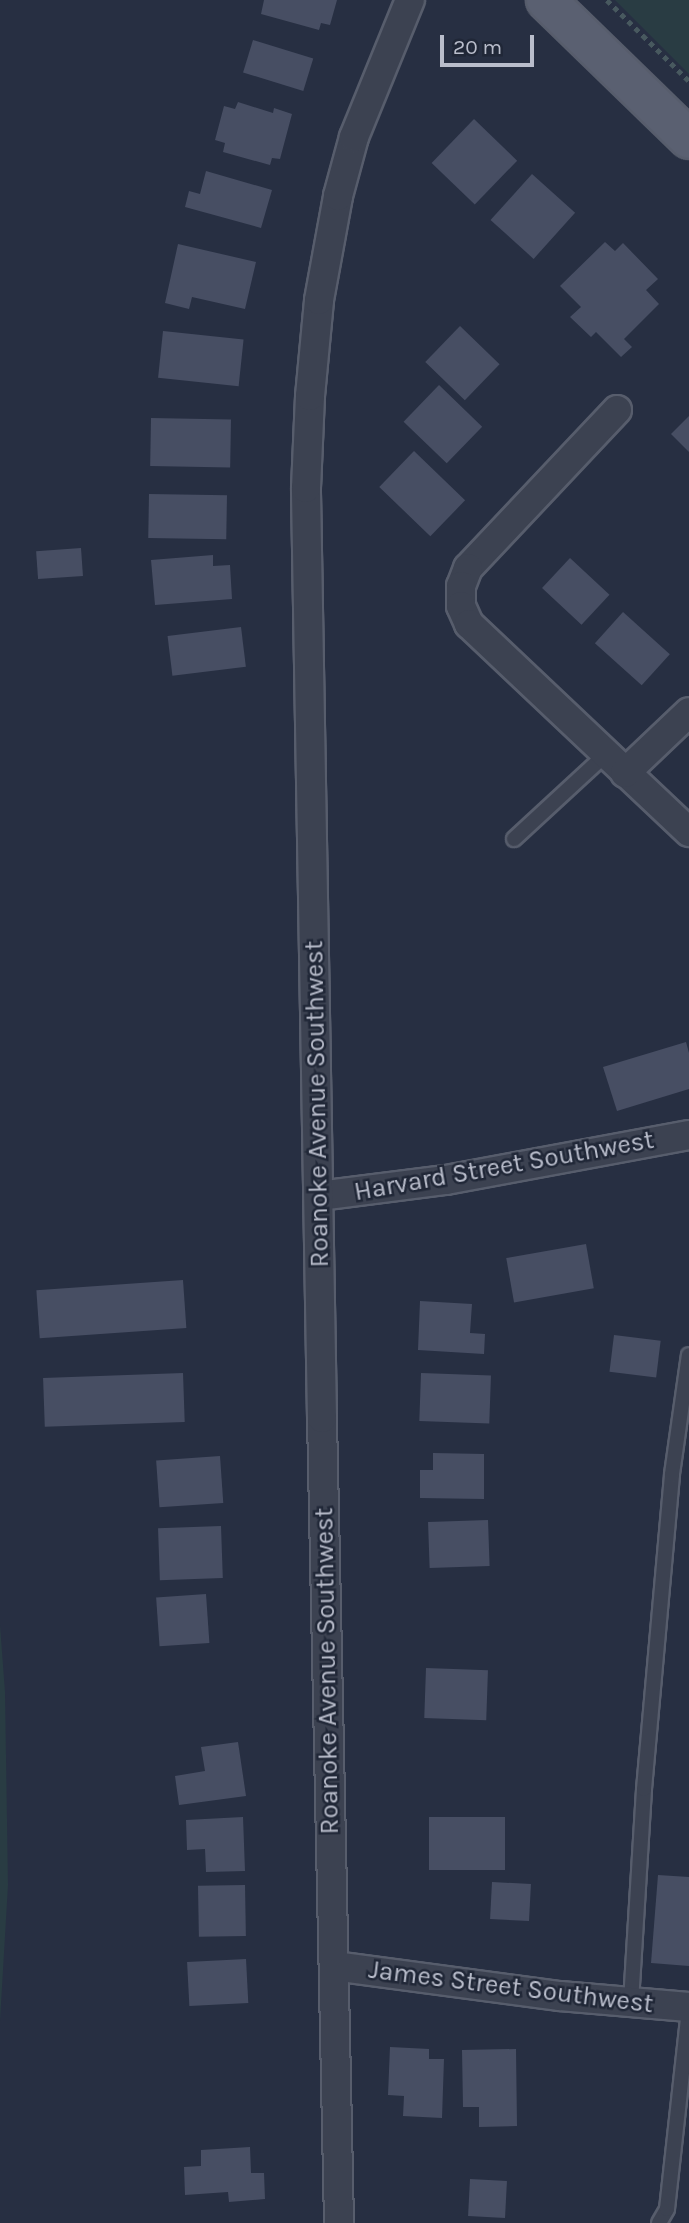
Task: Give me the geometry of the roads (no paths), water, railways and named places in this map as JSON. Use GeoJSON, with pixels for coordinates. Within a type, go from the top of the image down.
{"type":"FeatureCollection","features":[{"type":"Feature","properties":{"kind":"main road"},"geometry":{"type":"LineString","coordinates":[[546,0],[689,139]]}},
{"type":"Feature","properties":{"kind":"street","name":"Roanoke Avenue Southwest"},"geometry":{"type":"LineString","coordinates":[[339,2223],[306,488],[310,396],[319,300],[338,196],[354,137],[410,0]]}},
{"type":"Feature","properties":{"kind":"street"},"geometry":{"type":"LineString","coordinates":[[617,410],[468,568],[461,586],[461,606],[469,624],[689,832]]}},
{"type":"Feature","properties":{"kind":"street"},"geometry":{"type":"LineString","coordinates":[[616,763],[689,712]]}},
{"type":"Feature","properties":{"kind":"street","name":"Harvard Street Southwest"},"geometry":{"type":"LineString","coordinates":[[319,1196],[446,1180],[689,1135]]}},
{"type":"Feature","properties":{"kind":"street","name":"James Street Southwest"},"geometry":{"type":"LineString","coordinates":[[334,1966],[689,2008]]}},
{"type":"Feature","properties":{"kind":"lane"},"geometry":{"type":"LineString","coordinates":[[514,839],[616,763]]}},
{"type":"Feature","properties":{"kind":"lane"},"geometry":{"type":"LineString","coordinates":[[631,2002],[644,1789],[672,1474],[689,1355]]}},
{"type":"Feature","properties":{"kind":"lane"},"geometry":{"type":"LineString","coordinates":[[659,2223],[667,2209],[689,2008]]}}]}
